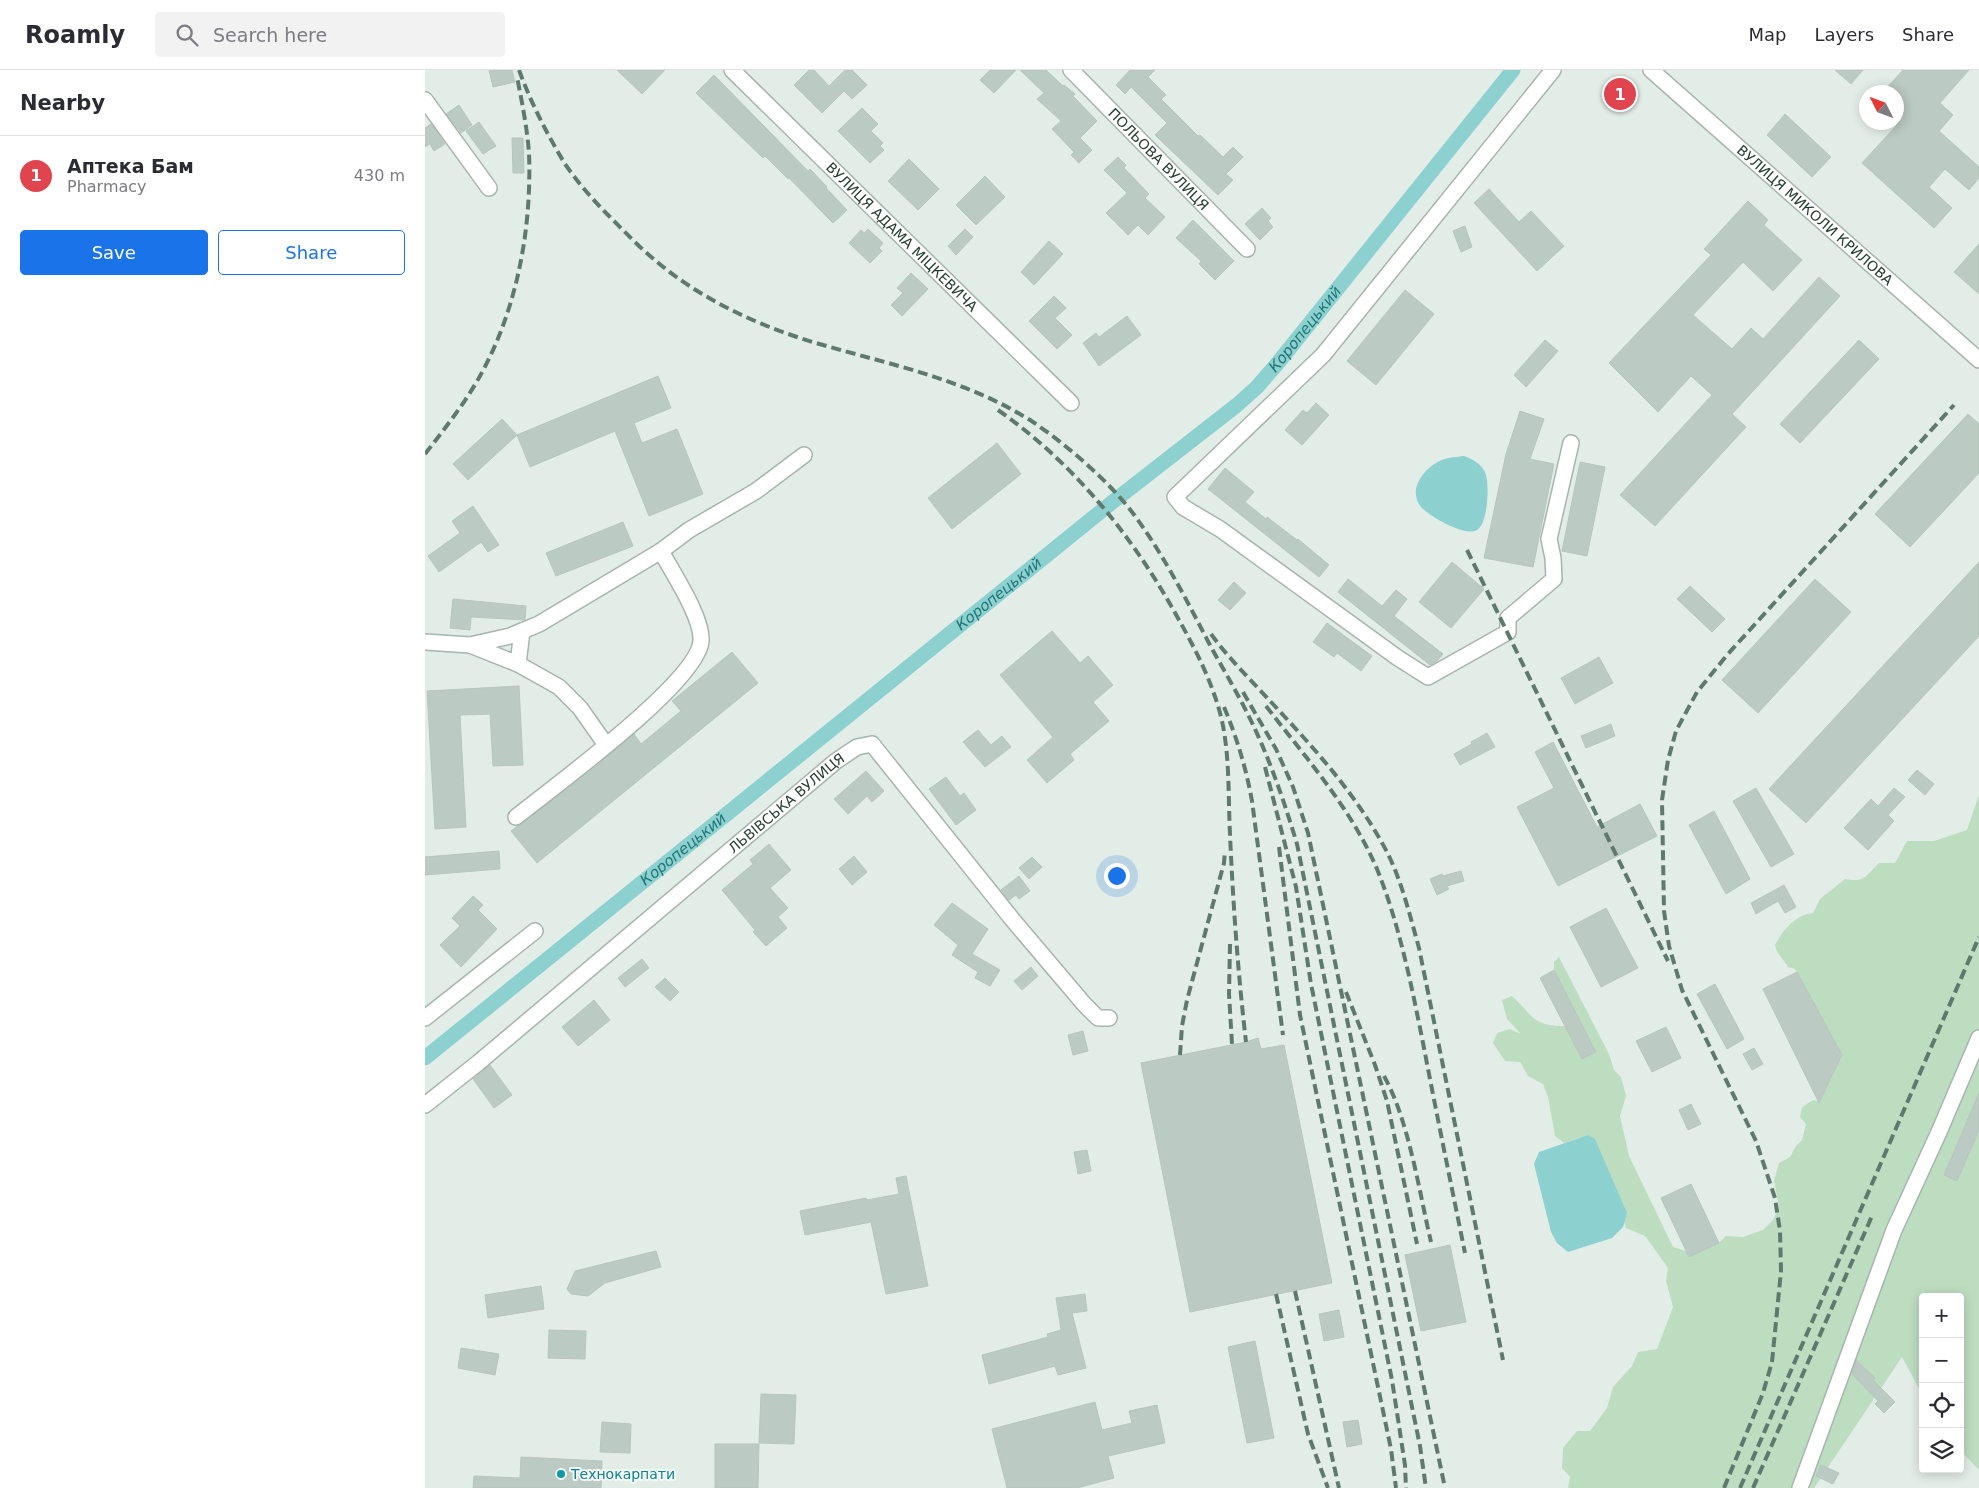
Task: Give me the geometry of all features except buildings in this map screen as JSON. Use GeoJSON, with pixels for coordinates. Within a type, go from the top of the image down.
{"type":"FeatureCollection","features":[{"type":"Feature","properties":{"kind":"street","name":"ВУЛИЦЯ АДАМА МІЦКЕВИЧА"},"geometry":{"type":"LineString","coordinates":[[732,70],[1071,403]]}},
{"type":"Feature","properties":{"kind":"street","name":"ПОЛЬОВА ВУЛИЦЯ"},"geometry":{"type":"LineString","coordinates":[[1071,70],[1247,249]]}},
{"type":"Feature","properties":{"kind":"street"},"geometry":{"type":"LineString","coordinates":[[1553,70],[1323,355],[1175,497],[1183,507],[1220,529],[1398,658],[1428,677],[1507,632],[1508,618],[1554,579],[1553,558],[1549,539],[1571,443]]}},
{"type":"Feature","properties":{"kind":"street","name":"ВУЛИЦЯ МИКОЛИ КРИЛОВА"},"geometry":{"type":"LineString","coordinates":[[1651,70],[1979,360]]}},
{"type":"Feature","properties":{"kind":"street"},"geometry":{"type":"LineString","coordinates":[[425,100],[489,188]]}},
{"type":"Feature","properties":{"kind":"street"},"geometry":{"type":"LineString","coordinates":[[425,642],[470,645],[510,636],[539,624],[661,551],[689,530],[756,491],[805,455]]}},
{"type":"Feature","properties":{"kind":"street"},"geometry":{"type":"LineString","coordinates":[[516,817],[654,705],[679,680],[694,658],[701,642],[699,623],[661,551]]}},
{"type":"Feature","properties":{"kind":"street"},"geometry":{"type":"LineString","coordinates":[[518,664],[522,631]]}},
{"type":"Feature","properties":{"kind":"street"},"geometry":{"type":"LineString","coordinates":[[470,645],[518,664],[559,687],[580,708],[606,745]]}},
{"type":"Feature","properties":{"kind":"street","name":"ЛЬВІВСЬКА ВУЛИЦЯ"},"geometry":{"type":"LineString","coordinates":[[425,1105],[478,1063],[836,762],[857,747],[872,744],[1011,919],[1084,1004],[1098,1018],[1109,1018]]}},
{"type":"Feature","properties":{"kind":"street"},"geometry":{"type":"LineString","coordinates":[[425,1018],[535,931]]}},
{"type":"Feature","properties":{"kind":"street"},"geometry":{"type":"LineString","coordinates":[[1800,1488],[1894,1230],[1979,1038]]}},
{"type":"Feature","properties":{"kind":"green space"},"geometry":{"type":"Polygon","coordinates":[[[1979,795],[1979,1470],[1964,1454],[1964,1293],[1919,1293],[1919,1389],[1902,1357],[1814,1488],[1568,1488],[1570,1477],[1562,1468],[1563,1448],[1577,1431],[1590,1431],[1607,1408],[1613,1387],[1632,1366],[1638,1352],[1657,1349],[1673,1307],[1666,1281],[1668,1268],[1645,1236],[1626,1228],[1624,1222],[1627,1213],[1588,1135],[1564,1143],[1555,1136],[1548,1097],[1543,1084],[1528,1076],[1520,1062],[1505,1061],[1493,1043],[1497,1033],[1510,1029],[1521,1034],[1507,1019],[1502,1000],[1512,996],[1539,1022],[1565,1026],[1582,1059],[1596,1052],[1554,970],[1554,962],[1559,957],[1609,1054],[1614,1070],[1621,1077],[1626,1096],[1620,1116],[1629,1156],[1673,1247],[1686,1251],[1689,1257],[1719,1243],[1726,1236],[1743,1237],[1763,1230],[1773,1220],[1779,1207],[1774,1180],[1779,1163],[1790,1157],[1802,1140],[1806,1124],[1800,1117],[1802,1107],[1813,1100],[1820,1102],[1842,1055],[1795,969],[1788,967],[1777,952],[1775,945],[1795,920],[1813,913],[1820,899],[1845,879],[1861,879],[1868,875],[1879,863],[1895,863],[1907,841],[1934,841],[1967,830],[1979,795]]]}},
{"type":"Feature","properties":{"kind":"water"},"geometry":{"type":"Polygon","coordinates":[[[1464,456],[1474,460],[1487,477],[1487,503],[1484,520],[1477,530],[1472,531],[1465,531],[1448,525],[1433,516],[1422,508],[1416,494],[1419,480],[1435,463],[1445,459],[1464,456]]]}},
{"type":"Feature","properties":{"kind":"water"},"geometry":{"type":"Polygon","coordinates":[[[1588,1135],[1595,1139],[1627,1213],[1623,1227],[1612,1238],[1568,1252],[1557,1243],[1551,1232],[1534,1164],[1539,1152],[1588,1135]]]}},
{"type":"Feature","properties":{"kind":"waterway","name":"Коропецький"},"geometry":{"type":"LineString","coordinates":[[425,1058],[1257,387],[1513,70]]}},
{"type":"Feature","properties":{"kind":"railway"},"geometry":{"type":"LineString","coordinates":[[519,70],[546,130],[575,178],[598,205],[633,240],[674,275],[712,300],[752,320],[816,343],[900,366],[955,384],[1008,407],[1046,431],[1101,478],[1125,503],[1156,548],[1185,597],[1255,729],[1278,785],[1297,844],[1420,1446],[1426,1488]]}},
{"type":"Feature","properties":{"kind":"railway"},"geometry":{"type":"LineString","coordinates":[[425,454],[464,401],[490,357],[502,329],[519,272],[528,212],[529,153],[526,124],[517,77]]}},
{"type":"Feature","properties":{"kind":"railway"},"geometry":{"type":"LineString","coordinates":[[1724,1488],[1763,1393],[1772,1362],[1781,1271],[1780,1231],[1775,1198],[1756,1141],[1682,990],[1669,946],[1664,911],[1662,800],[1668,760],[1676,731],[1697,692],[1727,655],[1954,405]]}},
{"type":"Feature","properties":{"kind":"railway"},"geometry":{"type":"LineString","coordinates":[[998,410],[1053,454],[1078,479],[1123,532],[1162,590],[1192,644],[1210,682],[1219,708],[1225,735],[1234,912],[1246,1042]]}},
{"type":"Feature","properties":{"kind":"railway"},"geometry":{"type":"LineString","coordinates":[[1467,550],[1668,961]]}},
{"type":"Feature","properties":{"kind":"railway"},"geometry":{"type":"LineString","coordinates":[[1211,634],[1334,773],[1375,831],[1397,875],[1419,948],[1503,1360]]}},
{"type":"Feature","properties":{"kind":"railway"},"geometry":{"type":"LineString","coordinates":[[1243,692],[1276,749],[1293,787],[1308,833],[1445,1488]]}},
{"type":"Feature","properties":{"kind":"railway"},"geometry":{"type":"LineString","coordinates":[[1266,706],[1341,804],[1377,869],[1399,935],[1410,980],[1465,1253]]}},
{"type":"Feature","properties":{"kind":"railway"},"geometry":{"type":"LineString","coordinates":[[1224,707],[1241,753],[1252,801],[1283,1035]]}},
{"type":"Feature","properties":{"kind":"railway"},"geometry":{"type":"LineString","coordinates":[[1265,767],[1296,887],[1311,984],[1392,1380],[1405,1465],[1406,1488]]}},
{"type":"Feature","properties":{"kind":"railway"},"geometry":{"type":"LineString","coordinates":[[1279,847],[1300,1015],[1391,1449],[1396,1488]]}},
{"type":"Feature","properties":{"kind":"railway"},"geometry":{"type":"LineString","coordinates":[[1180,1055],[1182,1026],[1187,1000],[1224,863],[1225,851]]}},
{"type":"Feature","properties":{"kind":"railway"},"geometry":{"type":"LineString","coordinates":[[1740,1488],[1979,937]]}},
{"type":"Feature","properties":{"kind":"railway"},"geometry":{"type":"LineString","coordinates":[[1230,944],[1229,994],[1232,1044]]}},
{"type":"Feature","properties":{"kind":"railway"},"geometry":{"type":"LineString","coordinates":[[1346,992],[1387,1101],[1417,1244]]}},
{"type":"Feature","properties":{"kind":"railway"},"geometry":{"type":"LineString","coordinates":[[1384,1076],[1393,1094],[1407,1135],[1431,1242]]}},
{"type":"Feature","properties":{"kind":"railway"},"geometry":{"type":"LineString","coordinates":[[1753,1488],[1872,1216]]}},
{"type":"Feature","properties":{"kind":"railway"},"geometry":{"type":"LineString","coordinates":[[1295,1291],[1339,1488]]}},
{"type":"Feature","properties":{"kind":"railway"},"geometry":{"type":"LineString","coordinates":[[1276,1294],[1308,1434],[1328,1488]]}},
{"type":"Feature","properties":{"kind":"place","name":"Аптека Бам"},"geometry":{"type":"Point","coordinates":[1620,94]}},
{"type":"Feature","properties":{"kind":"place","name":"Технокарпати"},"geometry":{"type":"Point","coordinates":[561,1474]}}]}
